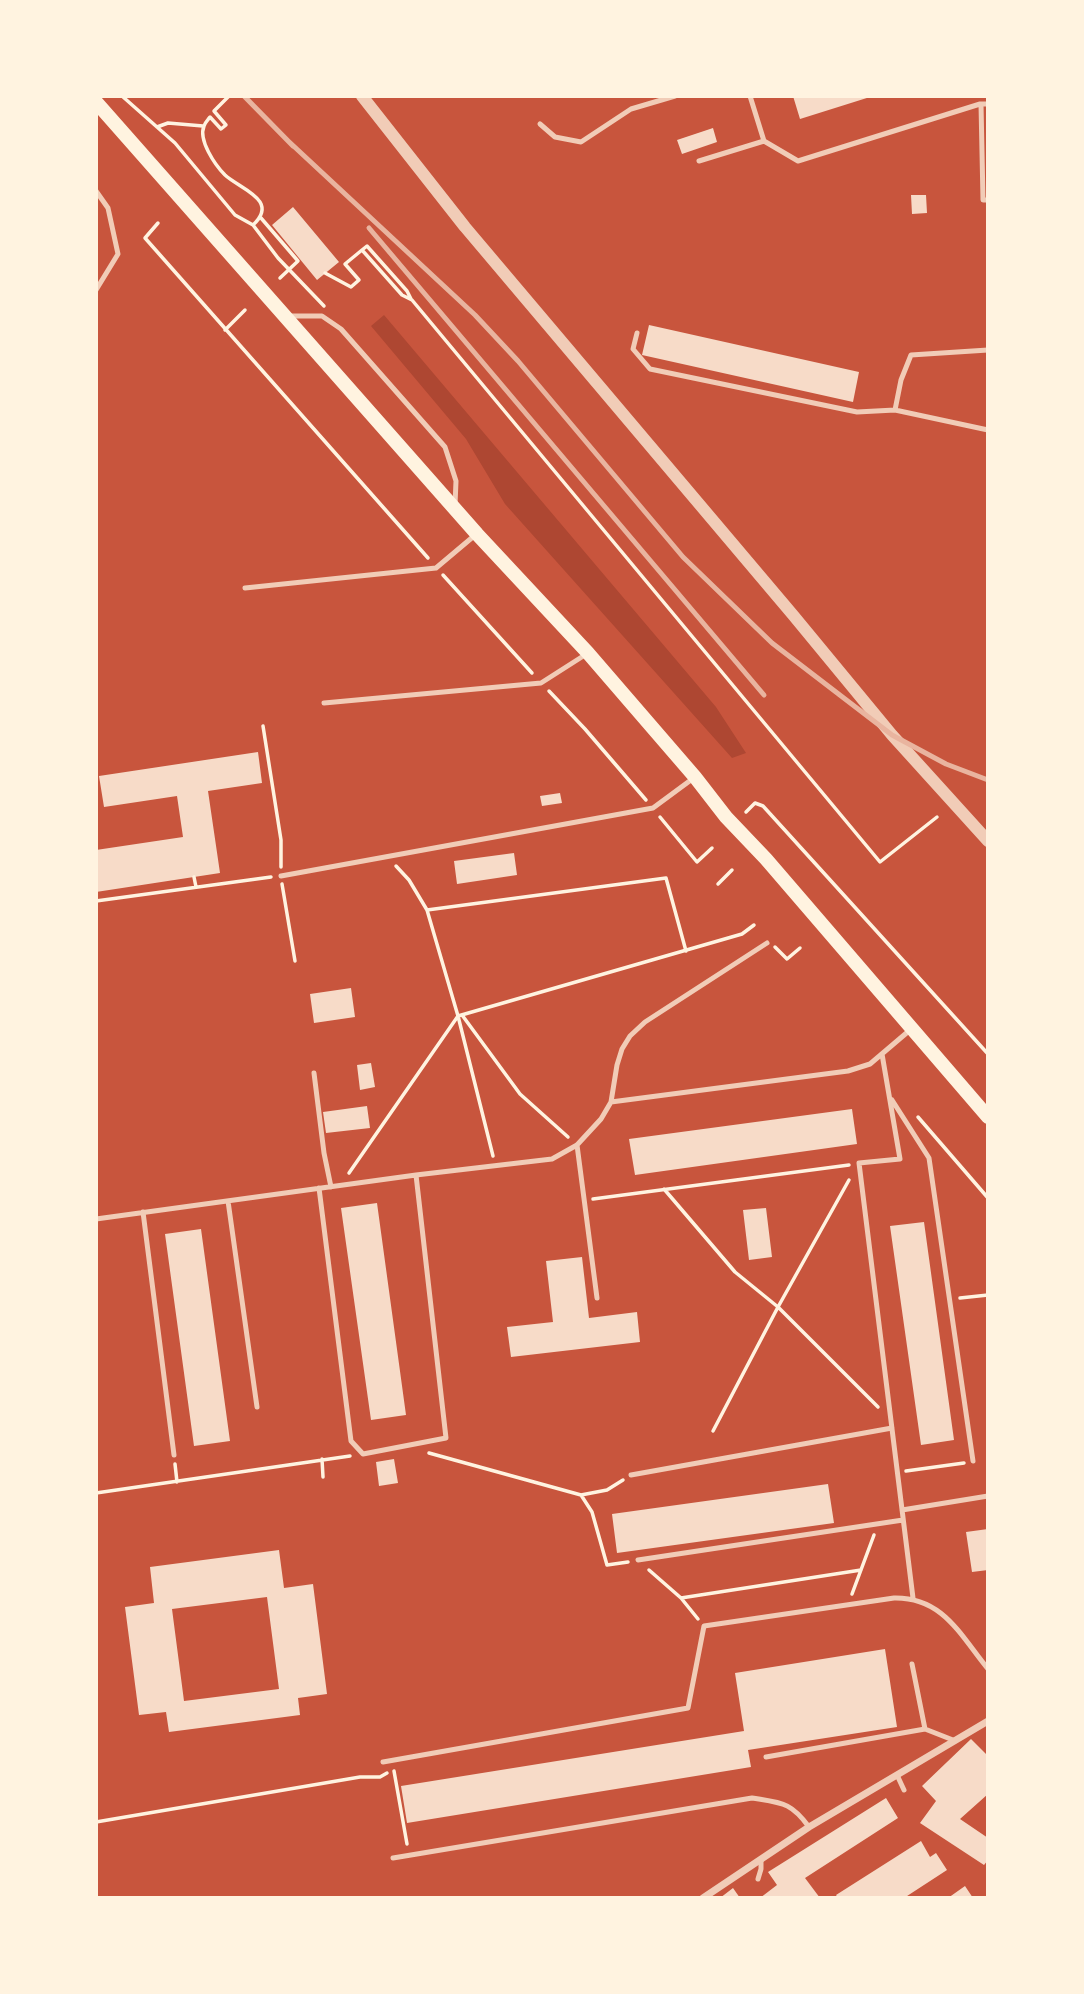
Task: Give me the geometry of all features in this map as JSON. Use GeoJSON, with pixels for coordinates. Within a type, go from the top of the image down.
{"type":"FeatureCollection","features":[{"type":"Feature","properties":{"kind":"main road"},"geometry":{"type":"LineString","coordinates":[[96,102],[454,509],[588,653],[695,777],[733,826],[766,859],[988,1117]]}},
{"type":"Feature","properties":{"kind":"street"},"geometry":{"type":"LineString","coordinates":[[362,96],[474,237],[892,735],[988,841]]}},
{"type":"Feature","properties":{"kind":"street"},"geometry":{"type":"LineString","coordinates":[[703,1898],[810,1827],[988,1721]]}},
{"type":"Feature","properties":{"kind":"lane"},"geometry":{"type":"LineString","coordinates":[[540,124],[555,137],[581,142],[631,109],[675,96]]}},
{"type":"Feature","properties":{"kind":"lane"},"geometry":{"type":"LineString","coordinates":[[750,96],[764,141],[798,162],[988,102]]}},
{"type":"Feature","properties":{"kind":"lane"},"geometry":{"type":"LineString","coordinates":[[980,104],[983,200],[988,200]]}},
{"type":"Feature","properties":{"kind":"lane"},"geometry":{"type":"LineString","coordinates":[[699,161],[764,141]]}},
{"type":"Feature","properties":{"kind":"lane"},"geometry":{"type":"LineString","coordinates":[[96,191],[108,208],[118,254],[96,290]]}},
{"type":"Feature","properties":{"kind":"lane"},"geometry":{"type":"LineString","coordinates":[[283,316],[322,316],[341,329],[445,447],[456,481],[454,509]]}},
{"type":"Feature","properties":{"kind":"lane"},"geometry":{"type":"LineString","coordinates":[[637,333],[633,349],[650,369],[857,412],[895,410],[988,430]]}},
{"type":"Feature","properties":{"kind":"lane"},"geometry":{"type":"LineString","coordinates":[[895,410],[901,380],[911,355],[988,350]]}},
{"type":"Feature","properties":{"kind":"lane"},"geometry":{"type":"LineString","coordinates":[[245,589],[436,568],[477,534]]}},
{"type":"Feature","properties":{"kind":"lane"},"geometry":{"type":"LineString","coordinates":[[324,704],[541,683],[588,653]]}},
{"type":"Feature","properties":{"kind":"lane"},"geometry":{"type":"LineString","coordinates":[[281,876],[653,808],[695,777]]}},
{"type":"Feature","properties":{"kind":"lane"},"geometry":{"type":"LineString","coordinates":[[96,1219],[552,1159],[577,1144],[601,1119],[611,1102],[617,1065],[630,1036],[645,1022],[767,943]]}},
{"type":"Feature","properties":{"kind":"lane"},"geometry":{"type":"LineString","coordinates":[[611,1102],[848,1071],[870,1064],[913,1028]]}},
{"type":"Feature","properties":{"kind":"lane"},"geometry":{"type":"LineString","coordinates":[[882,1054],[900,1159],[859,1163],[912,1598]]}},
{"type":"Feature","properties":{"kind":"lane"},"geometry":{"type":"LineString","coordinates":[[314,1073],[331,1187]]}},
{"type":"Feature","properties":{"kind":"lane"},"geometry":{"type":"LineString","coordinates":[[890,1098],[929,1158],[973,1461]]}},
{"type":"Feature","properties":{"kind":"lane"},"geometry":{"type":"LineString","coordinates":[[577,1144],[597,1298]]}},
{"type":"Feature","properties":{"kind":"lane"},"geometry":{"type":"LineString","coordinates":[[319,1188],[351,1441],[363,1454],[446,1438],[416,1175]]}},
{"type":"Feature","properties":{"kind":"lane"},"geometry":{"type":"LineString","coordinates":[[228,1201],[257,1407]]}},
{"type":"Feature","properties":{"kind":"lane"},"geometry":{"type":"LineString","coordinates":[[143,1212],[174,1455]]}},
{"type":"Feature","properties":{"kind":"lane"},"geometry":{"type":"LineString","coordinates":[[631,1475],[892,1428]]}},
{"type":"Feature","properties":{"kind":"lane"},"geometry":{"type":"LineString","coordinates":[[902,1510],[988,1496]]}},
{"type":"Feature","properties":{"kind":"lane"},"geometry":{"type":"LineString","coordinates":[[638,1560],[903,1520]]}},
{"type":"Feature","properties":{"kind":"lane"},"geometry":{"type":"LineString","coordinates":[[383,1762],[688,1708],[704,1626],[912,1598],[940,1610],[988,1669]]}},
{"type":"Feature","properties":{"kind":"lane"},"geometry":{"type":"LineString","coordinates":[[912,1664],[925,1729]]}},
{"type":"Feature","properties":{"kind":"lane"},"geometry":{"type":"LineString","coordinates":[[766,1757],[925,1729],[953,1740]]}},
{"type":"Feature","properties":{"kind":"lane"},"geometry":{"type":"LineString","coordinates":[[897,1775],[904,1790]]}},
{"type":"Feature","properties":{"kind":"lane"},"geometry":{"type":"LineString","coordinates":[[393,1858],[752,1798],[779,1802],[796,1809],[810,1827]]}},
{"type":"Feature","properties":{"kind":"lane"},"geometry":{"type":"LineString","coordinates":[[758,1879],[761,1860]]}},
{"type":"Feature","properties":{"kind":"path"},"geometry":{"type":"LineString","coordinates":[[122,96],[175,144],[235,215],[253,225],[325,308]]}},
{"type":"Feature","properties":{"kind":"path"},"geometry":{"type":"LineString","coordinates":[[229,96],[214,111],[226,125],[221,129],[210,117],[202,132],[207,149],[224,174],[259,201],[261,218],[253,225]]}},
{"type":"Feature","properties":{"kind":"path"},"geometry":{"type":"LineString","coordinates":[[157,127],[168,123],[204,126]]}},
{"type":"Feature","properties":{"kind":"path"},"geometry":{"type":"LineString","coordinates":[[261,218],[298,261],[280,278]]}},
{"type":"Feature","properties":{"kind":"path"},"geometry":{"type":"LineString","coordinates":[[158,223],[145,237],[225,330],[436,568],[586,729],[697,862],[712,848]]}},
{"type":"Feature","properties":{"kind":"path"},"geometry":{"type":"LineString","coordinates":[[326,274],[351,287],[359,280],[345,264],[362,250],[402,295],[412,300],[880,862],[937,817]]}},
{"type":"Feature","properties":{"kind":"path"},"geometry":{"type":"LineString","coordinates":[[225,330],[245,310]]}},
{"type":"Feature","properties":{"kind":"path"},"geometry":{"type":"LineString","coordinates":[[263,726],[281,840],[281,876],[295,961]]}},
{"type":"Feature","properties":{"kind":"path"},"geometry":{"type":"LineString","coordinates":[[746,812],[755,803],[763,806],[988,1054]]}},
{"type":"Feature","properties":{"kind":"path"},"geometry":{"type":"LineString","coordinates":[[387,856],[410,880],[427,910],[460,1015],[495,1166]]}},
{"type":"Feature","properties":{"kind":"path"},"geometry":{"type":"LineString","coordinates":[[718,884],[732,870]]}},
{"type":"Feature","properties":{"kind":"path"},"geometry":{"type":"LineString","coordinates":[[96,901],[281,876]]}},
{"type":"Feature","properties":{"kind":"path"},"geometry":{"type":"LineString","coordinates":[[194,877],[196,887]]}},
{"type":"Feature","properties":{"kind":"path"},"geometry":{"type":"LineString","coordinates":[[427,910],[666,878],[686,951]]}},
{"type":"Feature","properties":{"kind":"path"},"geometry":{"type":"LineString","coordinates":[[331,1187],[354,1170],[460,1015],[742,934],[754,925]]}},
{"type":"Feature","properties":{"kind":"path"},"geometry":{"type":"LineString","coordinates":[[767,943],[787,959],[800,948]]}},
{"type":"Feature","properties":{"kind":"path"},"geometry":{"type":"LineString","coordinates":[[460,1015],[520,1094],[577,1144]]}},
{"type":"Feature","properties":{"kind":"path"},"geometry":{"type":"LineString","coordinates":[[944,1147],[988,1198]]}},
{"type":"Feature","properties":{"kind":"path"},"geometry":{"type":"LineString","coordinates":[[584,1200],[859,1163]]}},
{"type":"Feature","properties":{"kind":"path"},"geometry":{"type":"LineString","coordinates":[[713,1431],[778,1307],[859,1163]]}},
{"type":"Feature","properties":{"kind":"path"},"geometry":{"type":"LineString","coordinates":[[664,1189],[735,1272],[778,1307],[886,1415],[892,1428]]}},
{"type":"Feature","properties":{"kind":"path"},"geometry":{"type":"LineString","coordinates":[[951,1298],[988,1295]]}},
{"type":"Feature","properties":{"kind":"path"},"geometry":{"type":"LineString","coordinates":[[404,1446],[581,1495],[607,1490],[631,1475]]}},
{"type":"Feature","properties":{"kind":"path"},"geometry":{"type":"LineString","coordinates":[[96,1493],[363,1454]]}},
{"type":"Feature","properties":{"kind":"path"},"geometry":{"type":"LineString","coordinates":[[174,1455],[177,1482]]}},
{"type":"Feature","properties":{"kind":"path"},"geometry":{"type":"LineString","coordinates":[[322,1460],[323,1477]]}},
{"type":"Feature","properties":{"kind":"path"},"geometry":{"type":"LineString","coordinates":[[897,1472],[973,1461]]}},
{"type":"Feature","properties":{"kind":"path"},"geometry":{"type":"LineString","coordinates":[[581,1495],[592,1512],[607,1565],[638,1560],[681,1598],[704,1626]]}},
{"type":"Feature","properties":{"kind":"path"},"geometry":{"type":"LineString","coordinates":[[847,1605],[878,1524]]}},
{"type":"Feature","properties":{"kind":"path"},"geometry":{"type":"LineString","coordinates":[[681,1598],[861,1570]]}},
{"type":"Feature","properties":{"kind":"path"},"geometry":{"type":"LineString","coordinates":[[394,1771],[409,1854]]}},
{"type":"Feature","properties":{"kind":"path"},"geometry":{"type":"LineString","coordinates":[[96,1822],[360,1777],[380,1777]]}},
{"type":"Feature","properties":{"kind":"shaded area"},"geometry":{"type":"Polygon","coordinates":[[[384,315],[716,707],[746,753],[732,758],[505,504],[466,439],[371,326],[384,315]]]}},
{"type":"Feature","properties":{"kind":"building"},"geometry":{"type":"Polygon","coordinates":[[[793,96],[870,96],[870,97],[800,119],[793,96]]]}},
{"type":"Feature","properties":{"kind":"building"},"geometry":{"type":"Polygon","coordinates":[[[713,128],[717,142],[682,154],[677,140],[713,128]]]}},
{"type":"Feature","properties":{"kind":"building"},"geometry":{"type":"Polygon","coordinates":[[[911,195],[926,195],[927,213],[912,214],[911,195]]]}},
{"type":"Feature","properties":{"kind":"building"},"geometry":{"type":"Polygon","coordinates":[[[293,207],[339,262],[317,280],[272,225],[293,207]]]}},
{"type":"Feature","properties":{"kind":"building"},"geometry":{"type":"Polygon","coordinates":[[[649,325],[859,372],[853,402],[642,355],[649,325]]]}},
{"type":"Feature","properties":{"kind":"building"},"geometry":{"type":"Polygon","coordinates":[[[258,752],[262,783],[208,791],[220,873],[96,892],[96,850],[183,837],[177,796],[104,807],[99,776],[258,752]]]}},
{"type":"Feature","properties":{"kind":"building"},"geometry":{"type":"Polygon","coordinates":[[[560,793],[562,803],[542,806],[540,796],[560,793]]]}},
{"type":"Feature","properties":{"kind":"building"},"geometry":{"type":"Polygon","coordinates":[[[514,853],[517,875],[457,884],[454,861],[514,853]]]}},
{"type":"Feature","properties":{"kind":"building"},"geometry":{"type":"Polygon","coordinates":[[[351,988],[355,1017],[314,1023],[310,994],[351,988]]]}},
{"type":"Feature","properties":{"kind":"building"},"geometry":{"type":"Polygon","coordinates":[[[371,1063],[375,1087],[360,1090],[357,1065],[371,1063]]]}},
{"type":"Feature","properties":{"kind":"building"},"geometry":{"type":"Polygon","coordinates":[[[367,1106],[370,1128],[326,1133],[323,1112],[367,1106]]]}},
{"type":"Feature","properties":{"kind":"building"},"geometry":{"type":"Polygon","coordinates":[[[852,1109],[857,1144],[635,1175],[629,1139],[852,1109]]]}},
{"type":"Feature","properties":{"kind":"building"},"geometry":{"type":"Polygon","coordinates":[[[377,1203],[406,1415],[371,1420],[341,1208],[377,1203]]]}},
{"type":"Feature","properties":{"kind":"building"},"geometry":{"type":"Polygon","coordinates":[[[766,1208],[772,1257],[749,1260],[743,1210],[766,1208]]]}},
{"type":"Feature","properties":{"kind":"building"},"geometry":{"type":"Polygon","coordinates":[[[924,1222],[954,1440],[921,1445],[890,1226],[924,1222]]]}},
{"type":"Feature","properties":{"kind":"building"},"geometry":{"type":"Polygon","coordinates":[[[201,1229],[230,1441],[194,1446],[165,1234],[201,1229]]]}},
{"type":"Feature","properties":{"kind":"building"},"geometry":{"type":"Polygon","coordinates":[[[582,1257],[589,1318],[637,1312],[640,1342],[511,1357],[507,1327],[553,1322],[546,1261],[582,1257]]]}},
{"type":"Feature","properties":{"kind":"building"},"geometry":{"type":"Polygon","coordinates":[[[394,1459],[398,1483],[379,1486],[376,1462],[394,1459]]]}},
{"type":"Feature","properties":{"kind":"building"},"geometry":{"type":"Polygon","coordinates":[[[828,1484],[834,1523],[617,1553],[612,1514],[828,1484]]]}},
{"type":"Feature","properties":{"kind":"building"},"geometry":{"type":"Polygon","coordinates":[[[988,1529],[988,1570],[972,1572],[966,1532],[988,1529]]]}},
{"type":"Feature","properties":{"kind":"building"},"geometry":{"type":"Polygon","coordinates":[[[279,1550],[284,1588],[313,1584],[327,1694],[298,1698],[300,1715],[169,1732],[166,1712],[139,1715],[125,1607],[154,1603],[150,1567],[279,1550]],[[267,1597],[172,1609],[184,1701],[279,1689],[267,1597]]]}},
{"type":"Feature","properties":{"kind":"building"},"geometry":{"type":"Polygon","coordinates":[[[885,1649],[897,1727],[748,1750],[751,1767],[407,1823],[401,1786],[744,1731],[735,1673],[885,1649]]]}},
{"type":"Feature","properties":{"kind":"building"},"geometry":{"type":"Polygon","coordinates":[[[971,1739],[988,1756],[988,1794],[960,1819],[988,1838],[988,1860],[984,1865],[920,1823],[936,1801],[922,1786],[971,1739]]]}},
{"type":"Feature","properties":{"kind":"building"},"geometry":{"type":"Polygon","coordinates":[[[886,1798],[898,1818],[805,1878],[820,1898],[760,1898],[777,1885],[768,1872],[886,1798]]]}},
{"type":"Feature","properties":{"kind":"building"},"geometry":{"type":"Polygon","coordinates":[[[921,1841],[930,1857],[936,1853],[947,1870],[904,1898],[838,1898],[836,1895],[921,1841]]]}},
{"type":"Feature","properties":{"kind":"building"},"geometry":{"type":"Polygon","coordinates":[[[965,1886],[973,1898],[948,1898],[965,1886]]]}},
{"type":"Feature","properties":{"kind":"building"},"geometry":{"type":"Polygon","coordinates":[[[733,1888],[740,1898],[720,1898],[733,1888]]]}},
{"type":"Feature","properties":{"kind":"railway"},"geometry":{"type":"LineString","coordinates":[[244,96],[293,146]]}},
{"type":"Feature","properties":{"kind":"railway"},"geometry":{"type":"LineString","coordinates":[[286,139],[475,315],[518,361],[683,557],[772,643],[892,735],[946,764],[988,780]]}},
{"type":"Feature","properties":{"kind":"railway"},"geometry":{"type":"LineString","coordinates":[[369,228],[764,695]]}}]}
